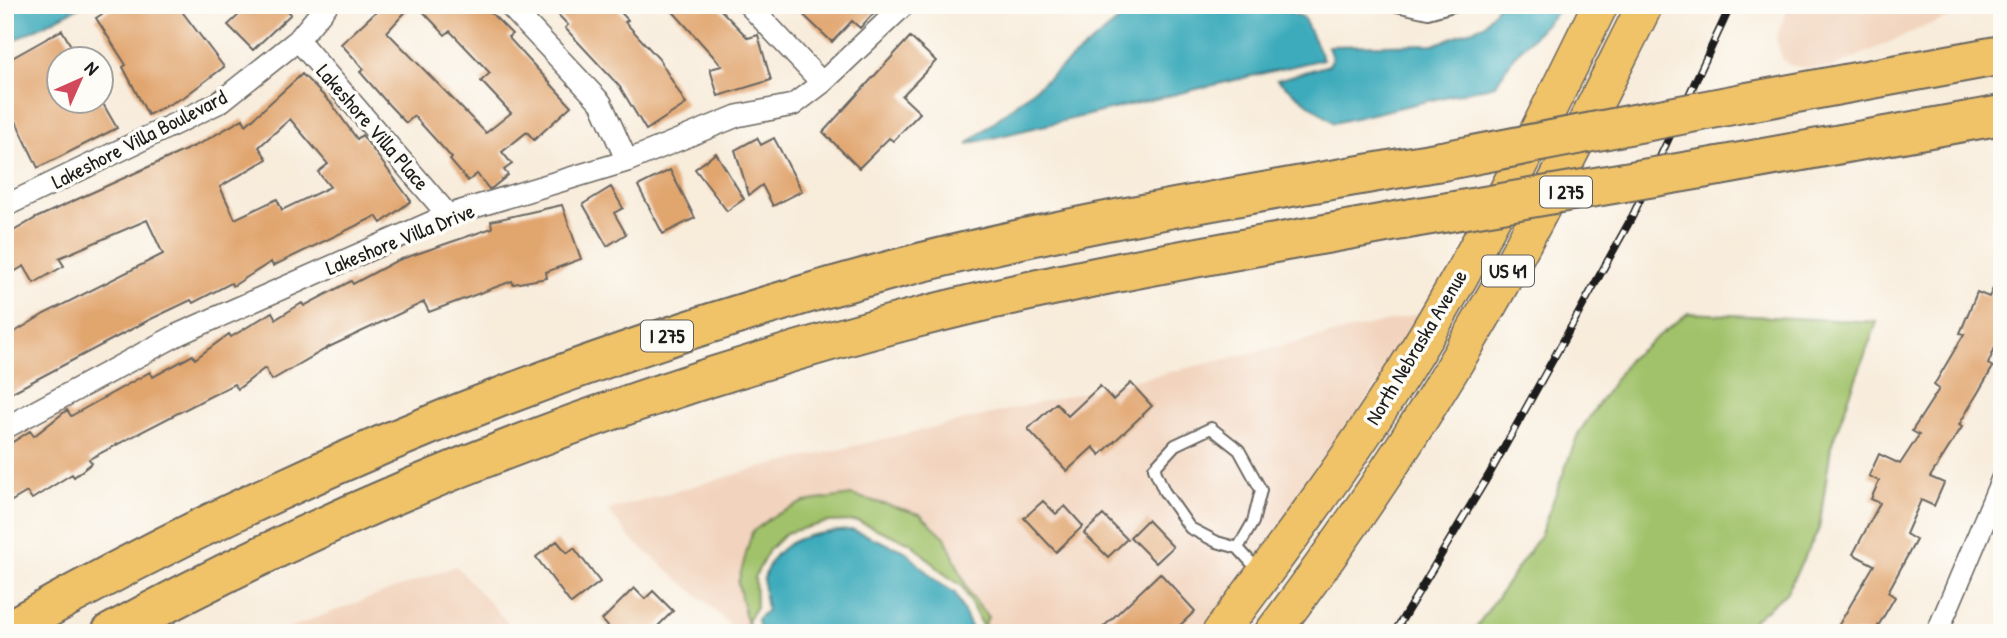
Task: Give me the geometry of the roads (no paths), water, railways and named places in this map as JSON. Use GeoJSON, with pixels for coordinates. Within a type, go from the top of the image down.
{"type":"FeatureCollection","features":[{"type":"Feature","properties":{"kind":"highway","name":"I 275"},"geometry":{"type":"LineString","coordinates":[[5,632],[140,558],[301,480],[477,405],[650,342],[891,271],[1024,239],[2002,55]]}},
{"type":"Feature","properties":{"kind":"highway","name":"I 275"},"geometry":{"type":"LineString","coordinates":[[111,633],[220,575],[431,478],[636,402],[848,336],[984,302],[1138,269],[2002,115]]}},
{"type":"Feature","properties":{"kind":"main road","name":"North Nebraska Avenue"},"geometry":{"type":"LineString","coordinates":[[1220,633],[1381,407],[1443,306],[1499,206],[1600,5]]}},
{"type":"Feature","properties":{"kind":"main road","name":"North Nebraska Avenue"},"geometry":{"type":"LineString","coordinates":[[1272,633],[1350,525],[1452,369],[1523,243],[1645,5]]}},
{"type":"Feature","properties":{"kind":"street","name":"Lakeshore Villa Boulevard"},"geometry":{"type":"LineString","coordinates":[[5,206],[220,102],[298,40],[327,5]]}},
{"type":"Feature","properties":{"kind":"street"},"geometry":{"type":"LineString","coordinates":[[509,5],[601,103],[627,161]]}},
{"type":"Feature","properties":{"kind":"street"},"geometry":{"type":"LineString","coordinates":[[749,5],[822,83]]}},
{"type":"Feature","properties":{"kind":"street","name":"Lakeshore Villa Drive"},"geometry":{"type":"LineString","coordinates":[[5,428],[179,334],[448,215],[627,161],[737,116],[793,105],[822,83],[904,5]]}},
{"type":"Feature","properties":{"kind":"street","name":"Lakeshore Villa Place"},"geometry":{"type":"LineString","coordinates":[[298,40],[448,215]]}},
{"type":"Feature","properties":{"kind":"street"},"geometry":{"type":"LineString","coordinates":[[1937,633],[2002,479]]}},
{"type":"Feature","properties":{"kind":"lane"},"geometry":{"type":"LineString","coordinates":[[1392,5],[1427,13],[1457,5]]}},
{"type":"Feature","properties":{"kind":"lane"},"geometry":{"type":"LineString","coordinates":[[1238,548],[1252,522],[1261,490],[1238,450],[1211,428],[1175,445],[1154,468],[1164,491],[1189,528],[1217,542],[1238,548],[1263,575]]}},
{"type":"Feature","properties":{"kind":"water"},"geometry":{"type":"Polygon","coordinates":[[[5,5],[83,5],[5,45],[5,5]]]}},
{"type":"Feature","properties":{"kind":"water"},"geometry":{"type":"Polygon","coordinates":[[[1138,5],[1268,5],[1303,17],[1323,59],[967,144],[1138,5]]]}},
{"type":"Feature","properties":{"kind":"water"},"geometry":{"type":"Polygon","coordinates":[[[1498,5],[1564,5],[1515,55],[1495,85],[1334,123],[1277,80],[1329,65],[1332,59],[1328,46],[1436,44],[1484,25],[1498,5]]]}},
{"type":"Feature","properties":{"kind":"water"},"geometry":{"type":"Polygon","coordinates":[[[853,530],[905,551],[936,581],[955,593],[974,633],[761,633],[757,619],[767,610],[764,578],[777,553],[799,539],[812,535],[853,530]]]}},
{"type":"Feature","properties":{"kind":"railway"},"geometry":{"type":"LineString","coordinates":[[1394,633],[1490,473],[1632,217],[1731,5]]}}]}
